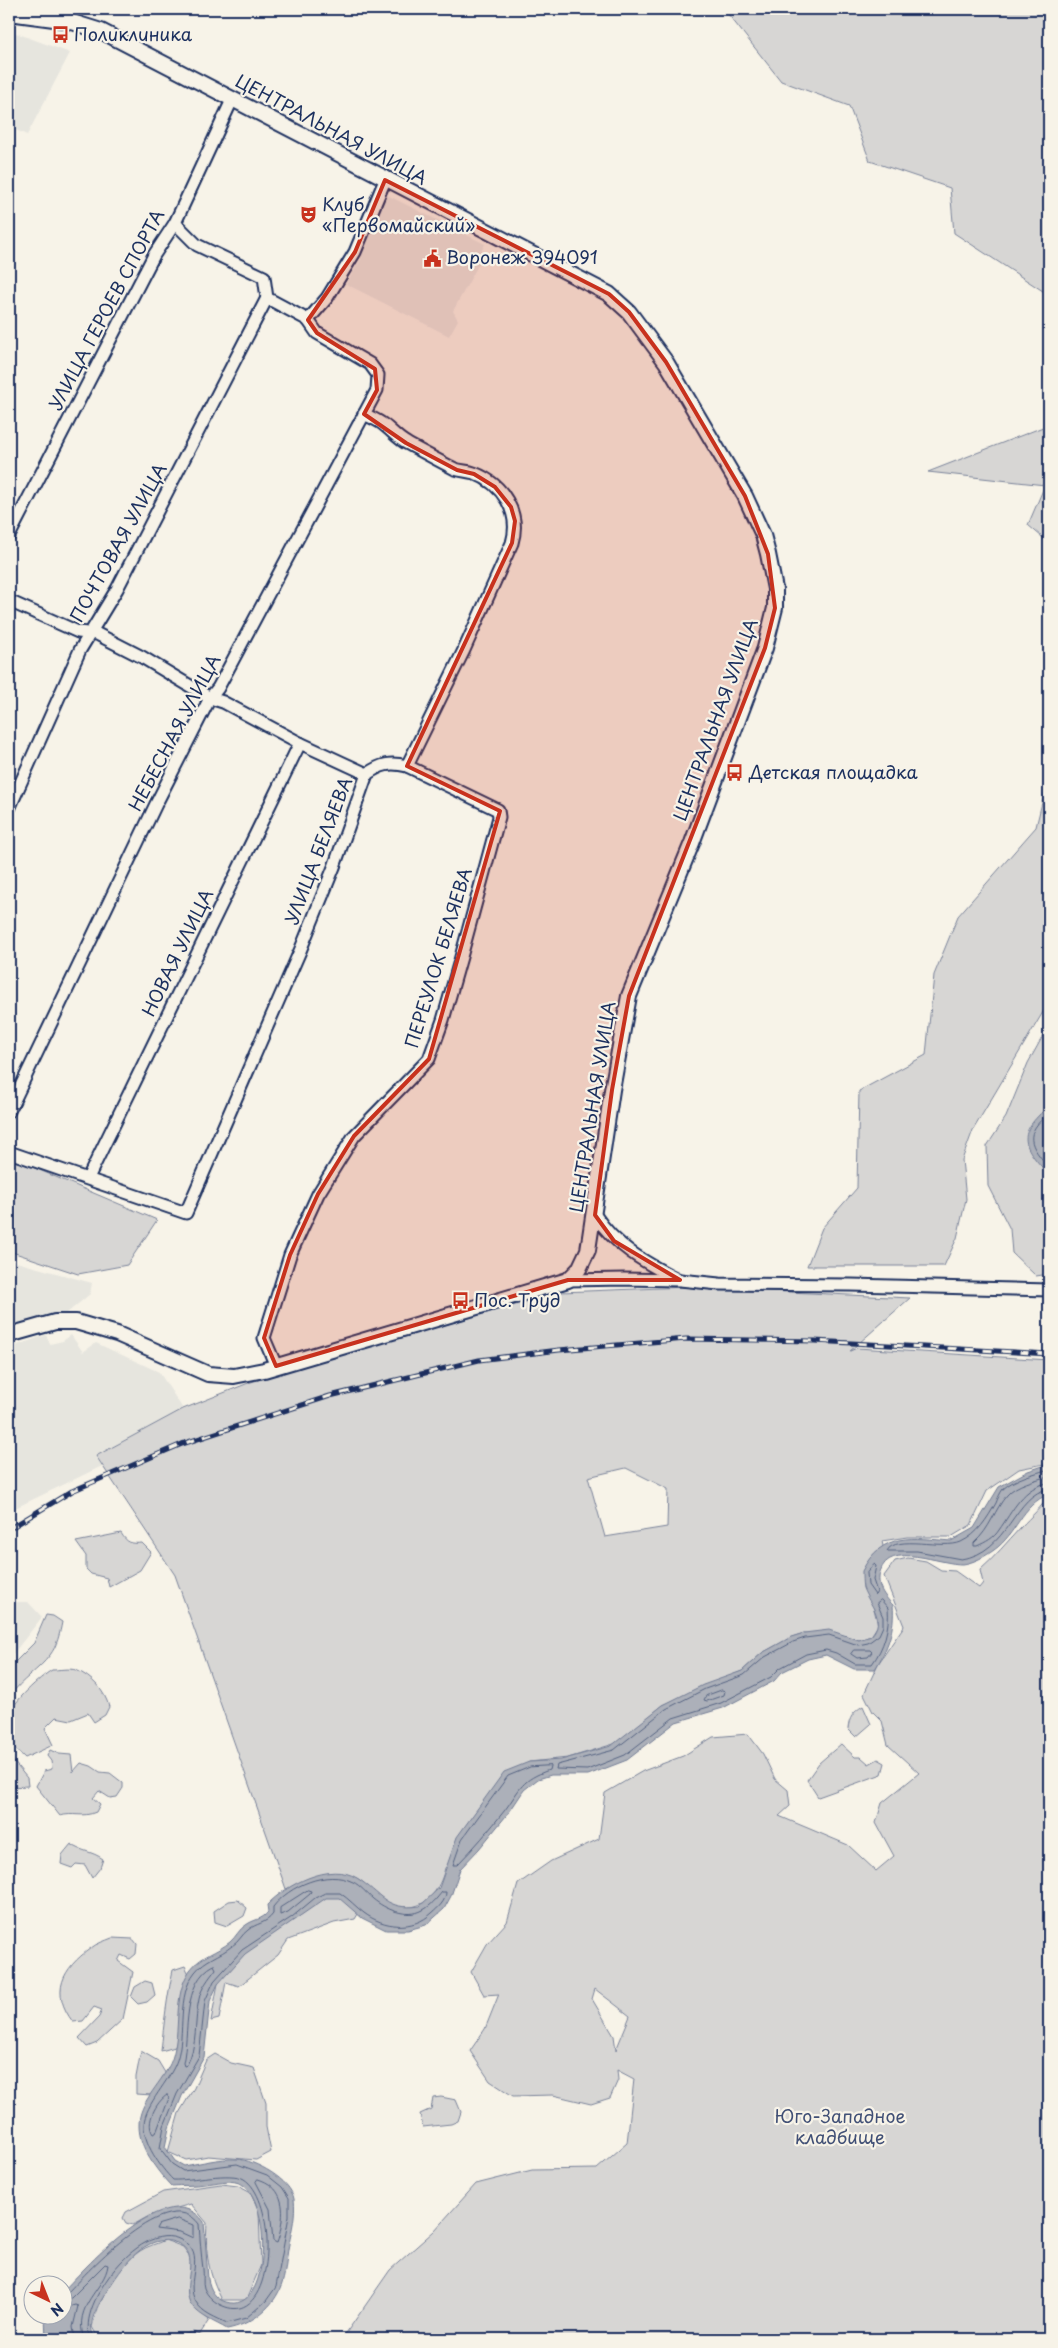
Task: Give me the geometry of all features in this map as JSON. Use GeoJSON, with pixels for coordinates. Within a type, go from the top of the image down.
{"type":"FeatureCollection","features":[{"type":"Feature","properties":{"kind":"street","name":"ЦЕНТРАЛЬНАЯ УЛИЦА"},"geometry":{"type":"LineString","coordinates":[[9,13],[45,13],[101,32],[609,294],[629,312],[666,362],[727,462],[763,536],[772,571],[775,608],[766,648],[692,843],[629,996],[612,1090],[594,1215],[585,1259],[575,1275],[568,1280]]}},
{"type":"Feature","properties":{"kind":"street","name":"УЛИЦА ГЕРОЕВ СПОРТА"},"geometry":{"type":"LineString","coordinates":[[9,536],[154,254],[174,223],[232,100]]}},
{"type":"Feature","properties":{"kind":"street"},"geometry":{"type":"LineString","coordinates":[[174,223],[197,245],[264,277],[267,298],[308,320],[327,298],[355,252],[385,180]]}},
{"type":"Feature","properties":{"kind":"street","name":"ПОЧТОВАЯ УЛИЦА"},"geometry":{"type":"LineString","coordinates":[[9,809],[89,634],[117,589],[267,298]]}},
{"type":"Feature","properties":{"kind":"street","name":"НЕБЕСНАЯ УЛИЦА"},"geometry":{"type":"LineString","coordinates":[[9,1111],[156,804],[210,698],[218,688],[377,390],[378,374],[370,364],[317,333],[308,320]]}},
{"type":"Feature","properties":{"kind":"street"},"geometry":{"type":"LineString","coordinates":[[364,414],[383,424],[406,443],[457,470],[474,474],[500,491],[511,507],[515,527],[512,543],[464,650],[407,766]]}},
{"type":"Feature","properties":{"kind":"street"},"geometry":{"type":"LineString","coordinates":[[9,602],[78,632],[97,634],[142,657],[210,698],[223,702],[300,743],[367,774]]}},
{"type":"Feature","properties":{"kind":"street","name":"НОВАЯ УЛИЦА"},"geometry":{"type":"LineString","coordinates":[[88,1178],[300,743]]}},
{"type":"Feature","properties":{"kind":"street","name":"УЛИЦА БЕЛЯЕВА"},"geometry":{"type":"LineString","coordinates":[[88,1178],[186,1213],[304,942],[334,867],[367,774],[379,765],[392,762],[407,766]]}},
{"type":"Feature","properties":{"kind":"street","name":"ПЕРЕУЛОК БЕЛЯЕВА"},"geometry":{"type":"LineString","coordinates":[[276,1366],[264,1338],[290,1255],[318,1194],[354,1136],[429,1059],[443,1020],[461,958],[499,817],[498,810],[407,766]]}},
{"type":"Feature","properties":{"kind":"street"},"geometry":{"type":"LineString","coordinates":[[9,1152],[88,1178]]}},
{"type":"Feature","properties":{"kind":"street"},"geometry":{"type":"LineString","coordinates":[[594,1215],[614,1241],[644,1262],[680,1280]]}},
{"type":"Feature","properties":{"kind":"street"},"geometry":{"type":"LineString","coordinates":[[9,1335],[55,1322],[76,1322],[117,1334],[208,1374],[234,1376],[276,1366],[568,1280],[680,1280],[719,1284],[1049,1290]]}},
{"type":"Feature","properties":{"kind":"highlighted area"},"geometry":{"type":"Polygon","coordinates":[[[385,180],[609,294],[629,312],[666,362],[745,496],[768,554],[775,608],[765,648],[629,996],[612,1090],[595,1215],[614,1241],[680,1280],[568,1280],[276,1366],[264,1338],[290,1255],[318,1194],[354,1136],[429,1059],[500,811],[407,766],[512,543],[515,521],[511,507],[495,487],[474,474],[457,470],[406,443],[364,414],[377,390],[375,369],[317,333],[308,320],[355,252],[385,180]]]}},
{"type":"Feature","properties":{"kind":"shaded area"},"geometry":{"type":"Polygon","coordinates":[[[16,33],[70,53],[27,135],[9,127],[9,35],[13,36],[16,33]]]}},
{"type":"Feature","properties":{"kind":"shaded area"},"geometry":{"type":"Polygon","coordinates":[[[387,195],[485,244],[479,256],[482,258],[453,311],[458,320],[449,336],[346,284],[361,259],[366,236],[387,195]]]}},
{"type":"Feature","properties":{"kind":"shaded area"},"geometry":{"type":"Polygon","coordinates":[[[9,1260],[92,1283],[90,1294],[67,1313],[9,1330],[9,1260]]]}},
{"type":"Feature","properties":{"kind":"shaded area"},"geometry":{"type":"Polygon","coordinates":[[[46,1335],[50,1344],[63,1341],[71,1335],[83,1352],[96,1343],[159,1372],[183,1409],[96,1456],[102,1466],[9,1511],[9,1348],[46,1335]]]}},
{"type":"Feature","properties":{"kind":"shaded area"},"geometry":{"type":"Polygon","coordinates":[[[9,1602],[28,1602],[42,1617],[9,1659],[9,1602]]]}},
{"type":"Feature","properties":{"kind":"green space"},"geometry":{"type":"Polygon","coordinates":[[[724,9],[1049,9],[1049,295],[954,233],[950,188],[870,161],[849,106],[781,81],[724,9]]]}},
{"type":"Feature","properties":{"kind":"green space"},"geometry":{"type":"Polygon","coordinates":[[[1049,416],[1049,543],[1028,525],[1045,485],[928,472],[1043,427],[1049,416]]]}},
{"type":"Feature","properties":{"kind":"green space"},"geometry":{"type":"Polygon","coordinates":[[[1049,774],[1049,1002],[973,1130],[962,1160],[966,1199],[957,1238],[944,1266],[807,1266],[822,1228],[857,1188],[859,1091],[926,1055],[934,975],[958,916],[1036,827],[1049,774]]]}},
{"type":"Feature","properties":{"kind":"green space"},"geometry":{"type":"Polygon","coordinates":[[[1049,1025],[1049,1274],[1036,1276],[1012,1253],[1010,1229],[988,1186],[987,1146],[1006,1117],[1028,1063],[1049,1025]]]}},
{"type":"Feature","properties":{"kind":"green space"},"geometry":{"type":"Polygon","coordinates":[[[9,1159],[30,1166],[157,1220],[127,1265],[78,1274],[9,1251],[9,1159]]]}},
{"type":"Feature","properties":{"kind":"green space"},"geometry":{"type":"Polygon","coordinates":[[[687,1287],[910,1298],[850,1351],[857,1348],[1049,1360],[1049,1463],[1019,1469],[987,1491],[971,1525],[951,1537],[907,1537],[882,1541],[883,1546],[874,1555],[863,1587],[873,1605],[878,1625],[871,1636],[859,1640],[804,1633],[792,1637],[762,1653],[742,1671],[663,1705],[617,1743],[568,1758],[529,1762],[445,1868],[441,1881],[435,1891],[420,1904],[400,1907],[389,1903],[377,1896],[359,1879],[346,1875],[320,1876],[286,1889],[175,1575],[96,1456],[183,1409],[251,1382],[561,1292],[687,1287]],[[626,1468],[588,1477],[605,1537],[667,1527],[668,1489],[626,1468]]]}},
{"type":"Feature","properties":{"kind":"green space","name":"Юго-Западное кладбище"},"geometry":{"type":"Polygon","coordinates":[[[1049,1494],[1049,2339],[342,2339],[390,2270],[434,2231],[476,2184],[532,2170],[597,2169],[627,2143],[634,2079],[617,2070],[618,2080],[610,2098],[591,2104],[553,2095],[513,2096],[490,2081],[470,2051],[485,2029],[499,1994],[484,1995],[471,1972],[487,1944],[507,1922],[518,1884],[551,1861],[599,1839],[605,1793],[643,1771],[683,1756],[713,1737],[748,1734],[763,1754],[775,1779],[788,1790],[790,1806],[779,1816],[848,1845],[876,1871],[894,1856],[876,1823],[882,1803],[919,1773],[888,1745],[882,1721],[873,1712],[864,1694],[878,1664],[904,1626],[884,1576],[895,1561],[908,1558],[926,1561],[941,1570],[955,1571],[979,1588],[983,1583],[980,1570],[1036,1512],[1049,1494]],[[595,1989],[592,1999],[614,2036],[616,2050],[630,2016],[595,1989]]]}},
{"type":"Feature","properties":{"kind":"green space"},"geometry":{"type":"Polygon","coordinates":[[[121,1533],[127,1541],[142,1543],[151,1552],[140,1570],[109,1587],[107,1578],[91,1574],[86,1569],[86,1556],[76,1542],[121,1533]]]}},
{"type":"Feature","properties":{"kind":"green space"},"geometry":{"type":"Polygon","coordinates":[[[46,1615],[53,1616],[62,1622],[55,1648],[46,1660],[9,1697],[9,1668],[34,1643],[46,1615]]]}},
{"type":"Feature","properties":{"kind":"green space"},"geometry":{"type":"Polygon","coordinates":[[[73,1669],[87,1676],[101,1690],[109,1707],[105,1715],[94,1722],[88,1713],[71,1720],[56,1717],[45,1728],[53,1745],[25,1758],[9,1743],[8,1718],[16,1703],[41,1678],[52,1670],[73,1669]]]}},
{"type":"Feature","properties":{"kind":"green space"},"geometry":{"type":"Polygon","coordinates":[[[863,1706],[871,1724],[856,1737],[848,1729],[852,1716],[863,1706]]]}},
{"type":"Feature","properties":{"kind":"green space"},"geometry":{"type":"Polygon","coordinates":[[[841,1744],[855,1757],[861,1757],[869,1764],[878,1759],[885,1763],[882,1774],[818,1797],[807,1780],[819,1763],[841,1744]]]}},
{"type":"Feature","properties":{"kind":"green space"},"geometry":{"type":"Polygon","coordinates":[[[50,1750],[59,1754],[71,1755],[73,1772],[81,1763],[91,1766],[100,1772],[110,1773],[123,1783],[123,1788],[117,1797],[110,1798],[99,1791],[93,1798],[100,1804],[96,1812],[87,1815],[60,1816],[36,1786],[44,1771],[52,1769],[51,1761],[47,1756],[50,1750]]]}},
{"type":"Feature","properties":{"kind":"green space"},"geometry":{"type":"Polygon","coordinates":[[[9,1756],[27,1778],[28,1786],[9,1787],[9,1756]]]}},
{"type":"Feature","properties":{"kind":"green space"},"geometry":{"type":"Polygon","coordinates":[[[71,1844],[103,1859],[100,1868],[92,1878],[85,1865],[76,1864],[72,1868],[61,1864],[62,1855],[71,1844]]]}},
{"type":"Feature","properties":{"kind":"green space"},"geometry":{"type":"Polygon","coordinates":[[[337,1891],[356,1908],[358,1914],[355,1919],[334,1923],[288,1940],[278,1955],[239,1986],[226,1982],[219,2019],[211,2021],[219,1978],[254,1937],[337,1891]]]}},
{"type":"Feature","properties":{"kind":"green space"},"geometry":{"type":"Polygon","coordinates":[[[238,1900],[247,1908],[244,1916],[227,1926],[215,1922],[214,1911],[229,1901],[238,1900]]]}},
{"type":"Feature","properties":{"kind":"green space"},"geometry":{"type":"Polygon","coordinates":[[[112,1938],[133,1939],[137,1944],[136,1954],[130,1959],[121,1955],[118,1961],[133,1972],[123,2019],[97,2043],[87,2047],[79,2038],[99,2017],[102,2010],[94,2007],[83,2021],[73,2022],[62,2001],[61,1991],[63,1982],[66,1973],[81,1956],[96,1945],[112,1938]]]}},
{"type":"Feature","properties":{"kind":"green space"},"geometry":{"type":"Polygon","coordinates":[[[185,1966],[192,1980],[175,2047],[161,2051],[167,2000],[173,1970],[185,1966]]]}},
{"type":"Feature","properties":{"kind":"green space"},"geometry":{"type":"Polygon","coordinates":[[[145,1981],[152,1983],[155,1995],[147,2002],[138,2004],[131,1997],[135,1987],[145,1981]]]}},
{"type":"Feature","properties":{"kind":"green space"},"geometry":{"type":"Polygon","coordinates":[[[141,2051],[158,2061],[167,2076],[152,2095],[136,2094],[136,2077],[141,2051]]]}},
{"type":"Feature","properties":{"kind":"green space"},"geometry":{"type":"Polygon","coordinates":[[[215,2054],[231,2063],[254,2068],[266,2103],[266,2127],[271,2152],[256,2160],[208,2156],[186,2160],[168,2152],[179,2113],[194,2088],[206,2060],[215,2054]]]}},
{"type":"Feature","properties":{"kind":"green space"},"geometry":{"type":"Polygon","coordinates":[[[441,2097],[456,2100],[461,2112],[458,2121],[451,2124],[423,2127],[420,2114],[431,2109],[433,2098],[441,2097]]]}},
{"type":"Feature","properties":{"kind":"green space"},"geometry":{"type":"Polygon","coordinates":[[[221,2184],[238,2186],[251,2193],[259,2212],[261,2265],[246,2300],[222,2300],[213,2281],[208,2263],[207,2223],[191,2204],[149,2216],[133,2225],[126,2223],[123,2218],[126,2212],[163,2192],[221,2184]]]}},
{"type":"Feature","properties":{"kind":"green space"},"geometry":{"type":"Polygon","coordinates":[[[165,2240],[183,2247],[191,2258],[188,2292],[191,2304],[209,2320],[200,2334],[189,2333],[169,2339],[99,2339],[92,2327],[99,2306],[116,2275],[140,2251],[165,2240]]]}},
{"type":"Feature","properties":{"kind":"water"},"geometry":{"type":"Polygon","coordinates":[[[1049,1106],[1049,1175],[1033,1156],[1026,1140],[1031,1125],[1049,1106]]]}},
{"type":"Feature","properties":{"kind":"water"},"geometry":{"type":"Polygon","coordinates":[[[1049,1464],[1049,1494],[1032,1505],[1002,1543],[987,1555],[963,1564],[917,1556],[894,1557],[885,1563],[880,1572],[879,1582],[884,1594],[893,1605],[893,1622],[884,1654],[875,1669],[854,1669],[826,1655],[808,1659],[782,1672],[774,1681],[723,1708],[676,1722],[627,1760],[588,1775],[551,1775],[538,1779],[524,1790],[510,1811],[460,1869],[451,1896],[444,1909],[426,1925],[408,1930],[386,1930],[362,1918],[339,1898],[326,1898],[245,1954],[218,1984],[210,2001],[204,2057],[182,2096],[169,2128],[165,2147],[175,2161],[184,2166],[224,2159],[244,2160],[271,2172],[286,2185],[294,2199],[293,2222],[285,2273],[276,2297],[265,2310],[251,2320],[227,2329],[204,2316],[192,2306],[188,2298],[190,2263],[189,2255],[185,2248],[177,2243],[166,2240],[155,2242],[145,2247],[127,2263],[101,2300],[95,2311],[92,2323],[93,2334],[99,2339],[46,2339],[45,2326],[72,2326],[72,2282],[90,2263],[129,2229],[150,2216],[171,2209],[189,2210],[204,2222],[208,2279],[212,2290],[219,2299],[226,2302],[241,2301],[253,2291],[259,2273],[262,2252],[262,2229],[258,2208],[250,2192],[239,2183],[231,2181],[171,2186],[145,2151],[140,2134],[140,2117],[143,2108],[172,2059],[175,2048],[181,1991],[184,1980],[194,1965],[230,1942],[249,1923],[266,1915],[268,1912],[267,1905],[275,1897],[297,1883],[322,1874],[346,1873],[357,1878],[392,1904],[409,1907],[420,1906],[439,1888],[457,1837],[504,1772],[529,1762],[561,1760],[611,1746],[663,1705],[703,1685],[742,1671],[762,1653],[791,1637],[804,1633],[829,1630],[859,1640],[871,1636],[877,1624],[877,1618],[862,1582],[862,1571],[870,1558],[889,1543],[900,1540],[951,1541],[974,1528],[999,1487],[1028,1471],[1049,1464]]]}},
{"type":"Feature","properties":{"kind":"water"},"geometry":{"type":"Polygon","coordinates":[[[193,2332],[209,2339],[169,2339],[193,2332]]]}},
{"type":"Feature","properties":{"kind":"railway"},"geometry":{"type":"LineString","coordinates":[[9,1529],[72,1491],[182,1444],[330,1396],[479,1360],[559,1350],[686,1339],[815,1341],[1049,1354]]}},
{"type":"Feature","properties":{"kind":"place","name":"Поликлиника"},"geometry":{"type":"Point","coordinates":[60,35]}},
{"type":"Feature","properties":{"kind":"place","name":"Клуб «Первомайский»"},"geometry":{"type":"Point","coordinates":[308,215]}},
{"type":"Feature","properties":{"kind":"place","name":"Воронеж 394091"},"geometry":{"type":"Point","coordinates":[432,258]}},
{"type":"Feature","properties":{"kind":"place","name":"Детская площадка"},"geometry":{"type":"Point","coordinates":[735,773]}},
{"type":"Feature","properties":{"kind":"place","name":"Пос. Труд"},"geometry":{"type":"Point","coordinates":[460,1301]}}]}
